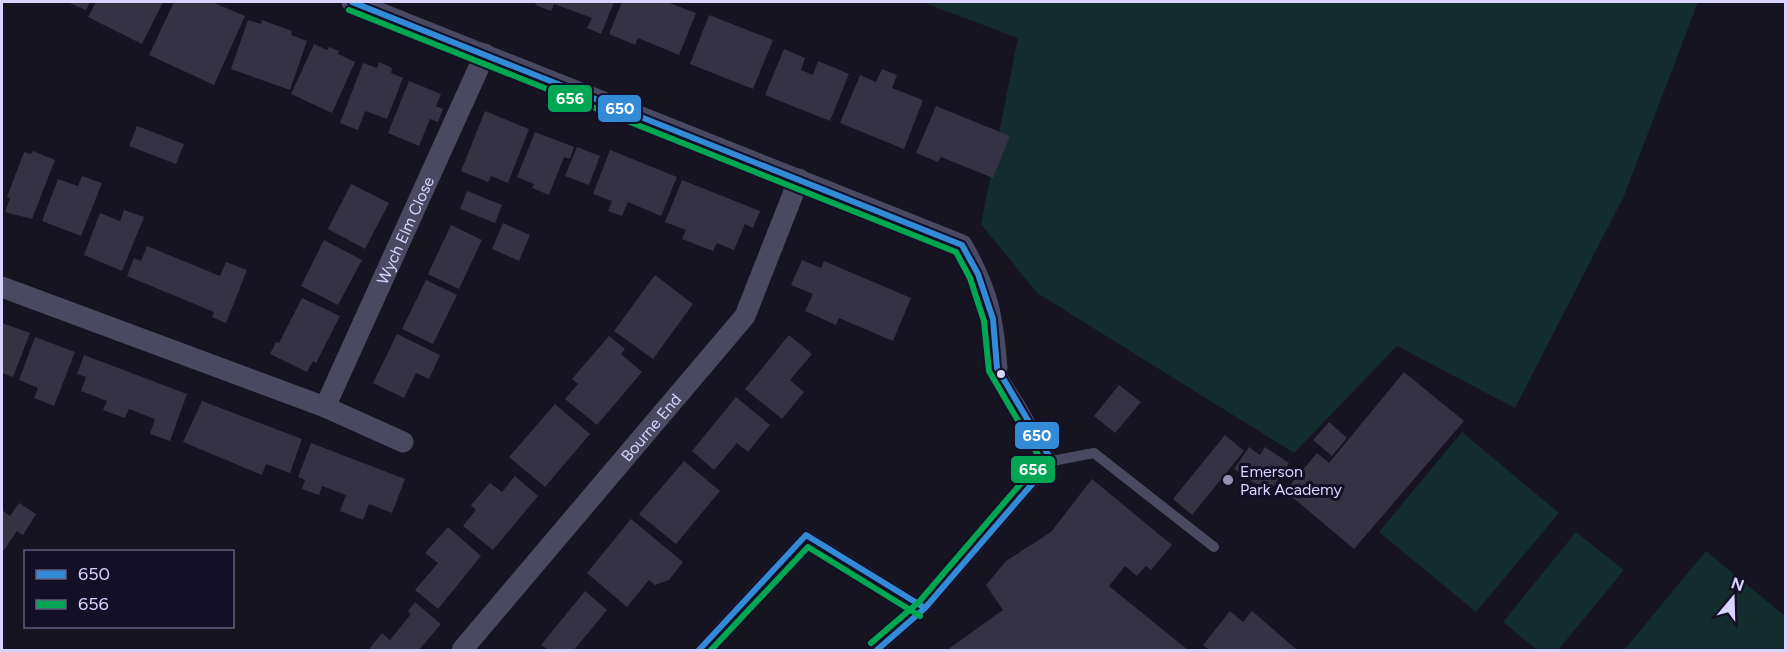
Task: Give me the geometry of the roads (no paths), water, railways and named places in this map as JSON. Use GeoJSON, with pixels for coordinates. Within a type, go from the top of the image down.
{"type":"FeatureCollection","features":[{"type":"Feature","properties":{"kind":"street"},"geometry":{"type":"LineString","coordinates":[[352,2],[962,245],[978,274],[993,319],[997,369]]}},
{"type":"Feature","properties":{"kind":"street","name":"Wych Elm Close"},"geometry":{"type":"LineString","coordinates":[[326,407],[485,54]]}},
{"type":"Feature","properties":{"kind":"street","name":"Bourne End"},"geometry":{"type":"LineString","coordinates":[[462,651],[745,316],[799,179]]}},
{"type":"Feature","properties":{"kind":"street"},"geometry":{"type":"LineString","coordinates":[[2,287],[326,407],[403,442]]}},
{"type":"Feature","properties":{"kind":"lane"},"geometry":{"type":"LineString","coordinates":[[997,369],[1052,461]]}},
{"type":"Feature","properties":{"kind":"lane"},"geometry":{"type":"LineString","coordinates":[[877,651],[925,608],[1052,461],[1094,453],[1214,547]]}},
{"type":"Feature","properties":{"kind":"lane"},"geometry":{"type":"LineString","coordinates":[[699,651],[806,535],[925,608]]}},
{"type":"Feature","properties":{"kind":"place","name":"Emerson Park Academy"},"geometry":{"type":"Point","coordinates":[1228,480]}}]}
